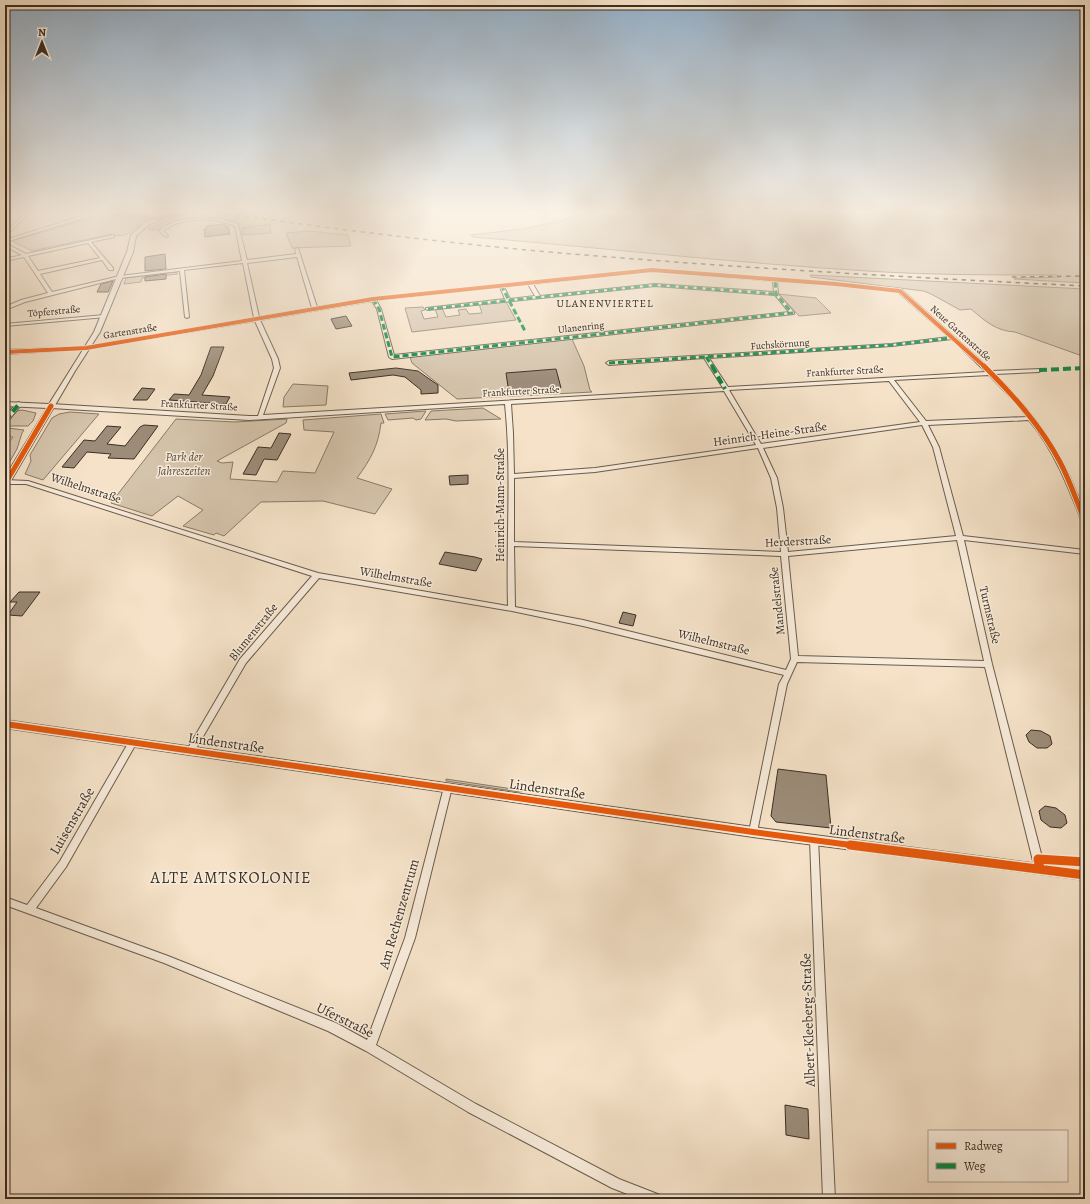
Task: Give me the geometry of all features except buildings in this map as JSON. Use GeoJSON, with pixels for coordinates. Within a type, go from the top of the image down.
{"type":"FeatureCollection","features":[{"type":"Feature","properties":{"kind":"street"},"geometry":{"type":"LineString","coordinates":[[33,267],[51,294]]}},
{"type":"Feature","properties":{"kind":"street"},"geometry":{"type":"LineString","coordinates":[[37,273],[64,267]]}},
{"type":"Feature","properties":{"kind":"street"},"geometry":{"type":"LineString","coordinates":[[5,483],[97,332],[124,267]]}},
{"type":"Feature","properties":{"kind":"street"},"geometry":{"type":"LineString","coordinates":[[5,309],[23,301],[120,277],[198,267]]}},
{"type":"Feature","properties":{"kind":"street"},"geometry":{"type":"LineString","coordinates":[[245,267],[257,319],[275,359],[277,368],[260,417]]}},
{"type":"Feature","properties":{"kind":"street"},"geometry":{"type":"LineString","coordinates":[[302,267],[316,309]]}},
{"type":"Feature","properties":{"kind":"street"},"geometry":{"type":"LineString","coordinates":[[182,269],[187,317]]}},
{"type":"Feature","properties":{"kind":"street","name":"Neue Gartenstraße"},"geometry":{"type":"LineString","coordinates":[[257,319],[373,299],[652,270],[775,279],[900,291],[991,372],[1032,418],[1051,445],[1067,474],[1085,522]]}},
{"type":"Feature","properties":{"kind":"street"},"geometry":{"type":"LineString","coordinates":[[642,271],[654,287]]}},
{"type":"Feature","properties":{"kind":"street"},"geometry":{"type":"LineString","coordinates":[[428,309],[538,297],[654,287],[776,294],[775,279]]}},
{"type":"Feature","properties":{"kind":"street"},"geometry":{"type":"LineString","coordinates":[[530,282],[538,297]]}},
{"type":"Feature","properties":{"kind":"street"},"geometry":{"type":"LineString","coordinates":[[501,285],[508,300]]}},
{"type":"Feature","properties":{"kind":"street","name":"Ulanenring"},"geometry":{"type":"LineString","coordinates":[[373,299],[379,309],[392,357],[792,313],[776,294]]}},
{"type":"Feature","properties":{"kind":"street","name":"Töpferstraße"},"geometry":{"type":"LineString","coordinates":[[5,325],[104,316]]}},
{"type":"Feature","properties":{"kind":"street","name":"Gartenstraße"},"geometry":{"type":"LineString","coordinates":[[5,352],[86,348],[257,319]]}},
{"type":"Feature","properties":{"kind":"street","name":"Fuchskörnung"},"geometry":{"type":"LineString","coordinates":[[609,363],[895,345],[952,338]]}},
{"type":"Feature","properties":{"kind":"street","name":"Mandelstraße"},"geometry":{"type":"LineString","coordinates":[[706,357],[760,447],[774,478],[780,508],[795,659]]}},
{"type":"Feature","properties":{"kind":"street","name":"Frankfurter Straße"},"geometry":{"type":"LineString","coordinates":[[5,404],[208,416],[260,417],[1039,370]]}},
{"type":"Feature","properties":{"kind":"street","name":"Turmstraße"},"geometry":{"type":"LineString","coordinates":[[890,379],[924,423],[936,447],[960,538],[988,664],[1040,869]]}},
{"type":"Feature","properties":{"kind":"street","name":"Heinrich-Mann-Straße"},"geometry":{"type":"LineString","coordinates":[[508,402],[510,421],[510,544],[512,609]]}},
{"type":"Feature","properties":{"kind":"street"},"geometry":{"type":"LineString","coordinates":[[5,421],[19,404]]}},
{"type":"Feature","properties":{"kind":"street","name":"Heinrich-Heine-Straße"},"geometry":{"type":"LineString","coordinates":[[511,476],[595,470],[924,423],[1032,418]]}},
{"type":"Feature","properties":{"kind":"street","name":"Wilhelmstraße"},"geometry":{"type":"LineString","coordinates":[[5,483],[26,482],[317,575],[512,609],[588,624],[788,672]]}},
{"type":"Feature","properties":{"kind":"street","name":"Herderstraße"},"geometry":{"type":"LineString","coordinates":[[510,544],[784,554],[960,538],[1085,552]]}},
{"type":"Feature","properties":{"kind":"street","name":"Blumenstraße"},"geometry":{"type":"LineString","coordinates":[[191,750],[243,661],[317,575]]}},
{"type":"Feature","properties":{"kind":"street"},"geometry":{"type":"LineString","coordinates":[[753,832],[783,684],[795,659],[988,664]]}},
{"type":"Feature","properties":{"kind":"street","name":"Lindenstraße"},"geometry":{"type":"LineString","coordinates":[[5,724],[753,832],[1085,875]]}},
{"type":"Feature","properties":{"kind":"street","name":"Luisenstraße"},"geometry":{"type":"LineString","coordinates":[[29,910],[63,864],[133,742]]}},
{"type":"Feature","properties":{"kind":"street","name":"Am Rechenzentrum"},"geometry":{"type":"LineString","coordinates":[[370,1047],[410,938],[448,787]]}},
{"type":"Feature","properties":{"kind":"street","name":"Albert-Kleeberg-Straße"},"geometry":{"type":"LineString","coordinates":[[814,840],[829,1199]]}},
{"type":"Feature","properties":{"kind":"street","name":"Uferstraße"},"geometry":{"type":"LineString","coordinates":[[5,901],[165,958],[332,1027],[370,1047],[472,1108],[616,1184],[656,1199]]}},
{"type":"Feature","properties":{"kind":"green space"},"geometry":{"type":"Polygon","coordinates":[[[808,267],[1085,267],[1085,283],[1014,279],[1059,277],[1057,275],[914,273],[808,267]]]}},
{"type":"Feature","properties":{"kind":"green space"},"geometry":{"type":"Polygon","coordinates":[[[175,272],[178,274],[142,278],[141,282],[124,284],[126,278],[175,272]]]}},
{"type":"Feature","properties":{"kind":"green space"},"geometry":{"type":"Polygon","coordinates":[[[810,275],[1085,289],[1085,357],[1015,332],[1002,330],[986,321],[971,309],[960,310],[924,291],[811,277],[810,275]]]}},
{"type":"Feature","properties":{"kind":"green space"},"geometry":{"type":"Polygon","coordinates":[[[778,294],[816,298],[831,313],[799,316],[778,294]]]}},
{"type":"Feature","properties":{"kind":"green space"},"geometry":{"type":"Polygon","coordinates":[[[506,302],[516,320],[412,332],[405,308],[423,307],[425,310],[421,311],[424,319],[438,317],[435,309],[442,308],[446,317],[460,315],[458,310],[466,309],[469,314],[482,313],[479,304],[506,302]]]}},
{"type":"Feature","properties":{"kind":"green space"},"geometry":{"type":"Polygon","coordinates":[[[572,339],[584,366],[590,390],[592,392],[457,399],[412,363],[410,357],[572,339]]]}},
{"type":"Feature","properties":{"kind":"green space"},"geometry":{"type":"Polygon","coordinates":[[[293,384],[328,386],[326,405],[283,407],[284,397],[293,384]]]}},
{"type":"Feature","properties":{"kind":"green space"},"geometry":{"type":"Polygon","coordinates":[[[483,408],[501,419],[456,421],[446,419],[425,420],[431,411],[483,408]]]}},
{"type":"Feature","properties":{"kind":"green space"},"geometry":{"type":"Polygon","coordinates":[[[22,410],[36,413],[33,421],[28,426],[10,426],[5,424],[17,411],[22,410]]]}},
{"type":"Feature","properties":{"kind":"green space"},"geometry":{"type":"Polygon","coordinates":[[[426,411],[421,419],[416,420],[413,418],[388,420],[385,414],[426,411]]]}},
{"type":"Feature","properties":{"kind":"green space"},"geometry":{"type":"Polygon","coordinates":[[[70,412],[99,414],[43,480],[25,474],[31,461],[30,455],[52,418],[59,414],[70,412]]]}},
{"type":"Feature","properties":{"kind":"green space","name":"Park der Jahreszeiten"},"geometry":{"type":"Polygon","coordinates":[[[381,414],[384,423],[381,423],[376,446],[357,478],[392,489],[375,514],[323,501],[261,502],[224,536],[216,533],[214,535],[183,526],[203,510],[178,496],[152,516],[111,503],[176,419],[235,422],[287,419],[286,423],[217,461],[222,463],[233,462],[230,479],[277,482],[283,471],[315,473],[334,432],[304,430],[303,420],[381,414]]]}},
{"type":"Feature","properties":{"kind":"green space"},"geometry":{"type":"Polygon","coordinates":[[[8,428],[24,430],[17,449],[5,470],[5,447],[13,437],[5,437],[5,431],[8,428]]]}},
{"type":"Feature","properties":{"kind":"green space"},"geometry":{"type":"Polygon","coordinates":[[[446,779],[526,791],[519,792],[446,781],[446,779]]]}},
{"type":"Feature","properties":{"kind":"railway"},"geometry":{"type":"LineString","coordinates":[[754,267],[1085,286]]}},
{"type":"Feature","properties":{"kind":"railway"},"geometry":{"type":"LineString","coordinates":[[1012,277],[1085,276]]}},
{"type":"Feature","properties":{"kind":"marked path"},"geometry":{"type":"LineString","coordinates":[[373,299],[379,309],[392,357],[792,313],[776,294],[775,279]]}},
{"type":"Feature","properties":{"kind":"marked path"},"geometry":{"type":"LineString","coordinates":[[501,285],[525,331]]}},
{"type":"Feature","properties":{"kind":"marked path"},"geometry":{"type":"LineString","coordinates":[[428,309],[655,285],[776,294]]}},
{"type":"Feature","properties":{"kind":"marked path"},"geometry":{"type":"LineString","coordinates":[[609,363],[892,345],[952,338]]}},
{"type":"Feature","properties":{"kind":"marked path"},"geometry":{"type":"LineString","coordinates":[[706,357],[725,389]]}},
{"type":"Feature","properties":{"kind":"marked path"},"geometry":{"type":"LineString","coordinates":[[1039,370],[1085,368]]}},
{"type":"Feature","properties":{"kind":"marked path"},"geometry":{"type":"LineString","coordinates":[[5,421],[19,404]]}},
{"type":"Feature","properties":{"kind":"cycle path"},"geometry":{"type":"LineString","coordinates":[[5,352],[86,348],[373,299],[652,270],[896,290],[900,291],[981,363],[1018,402],[1035,423],[1056,454],[1070,483],[1085,522]]}},
{"type":"Feature","properties":{"kind":"cycle path"},"geometry":{"type":"LineString","coordinates":[[5,484],[51,406]]}},
{"type":"Feature","properties":{"kind":"cycle path"},"geometry":{"type":"LineString","coordinates":[[5,724],[753,832],[1085,875]]}},
{"type":"Feature","properties":{"kind":"cycle path"},"geometry":{"type":"LineString","coordinates":[[1040,869],[1038,859],[1085,862]]}},
{"type":"Feature","properties":{"kind":"district","name":"ULANENVIERTEL"},"geometry":{"type":"Point","coordinates":[605,303]}},
{"type":"Feature","properties":{"kind":"district","name":"ALTE AMTSKOLONIE"},"geometry":{"type":"Point","coordinates":[231,878]}}]}
